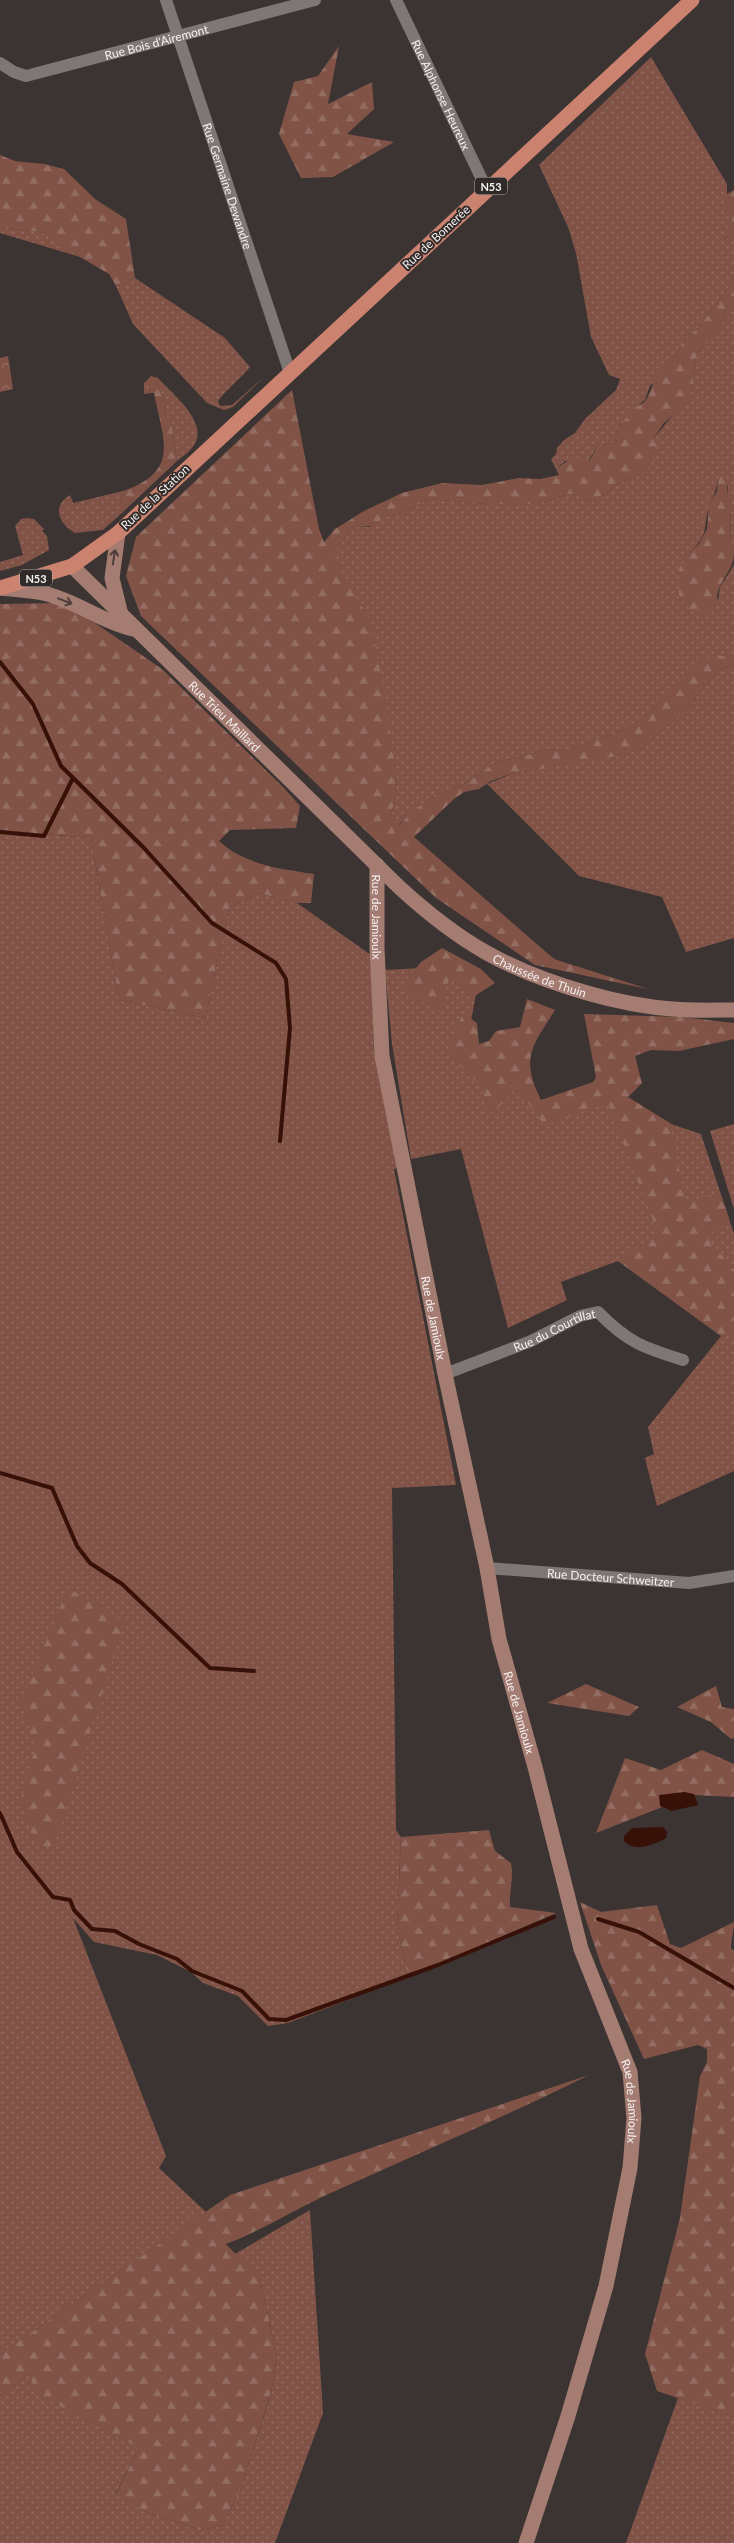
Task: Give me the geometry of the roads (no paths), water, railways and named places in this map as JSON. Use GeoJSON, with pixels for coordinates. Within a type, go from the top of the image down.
{"type":"FeatureCollection","features":[{"type":"Feature","properties":{"kind":"main road","name":"Rue de Bomerée"},"geometry":{"type":"LineString","coordinates":[[290,373],[692,0]]}},
{"type":"Feature","properties":{"kind":"main road","name":"Rue de la Station"},"geometry":{"type":"LineString","coordinates":[[0,588],[72,566],[118,533],[290,373]]}},
{"type":"Feature","properties":{"kind":"street","name":"Rue Germaine Dewandre"},"geometry":{"type":"LineString","coordinates":[[166,0],[176,36],[290,373]]}},
{"type":"Feature","properties":{"kind":"street","name":"Rue Bois d'Airemont"},"geometry":{"type":"LineString","coordinates":[[0,63],[14,72],[26,76],[315,0]]}},
{"type":"Feature","properties":{"kind":"street","name":"Rue Alphonse Heureux"},"geometry":{"type":"LineString","coordinates":[[396,0],[487,190]]}},
{"type":"Feature","properties":{"kind":"street"},"geometry":{"type":"LineString","coordinates":[[118,533],[112,578],[122,616]]}},
{"type":"Feature","properties":{"kind":"street","name":"Rue Trieu Maillard"},"geometry":{"type":"LineString","coordinates":[[72,566],[377,865]]}},
{"type":"Feature","properties":{"kind":"street"},"geometry":{"type":"LineString","coordinates":[[0,588],[47,594],[91,611],[120,626],[136,630]]}},
{"type":"Feature","properties":{"kind":"street","name":"Chaussée de Thuin"},"geometry":{"type":"LineString","coordinates":[[377,865],[430,915],[474,946],[509,966],[542,980],[624,1003],[673,1010],[734,1010]]}},
{"type":"Feature","properties":{"kind":"street","name":"Rue de Jamioulx"},"geometry":{"type":"LineString","coordinates":[[377,865],[377,948],[382,1056],[445,1374],[487,1568],[499,1639],[535,1767],[581,1949],[630,2072],[634,2118],[630,2168],[606,2286],[568,2416],[526,2543]]}},
{"type":"Feature","properties":{"kind":"street","name":"Rue du Courtillat"},"geometry":{"type":"LineString","coordinates":[[445,1374],[531,1341],[580,1316],[598,1312],[616,1331],[632,1341],[683,1360]]}},
{"type":"Feature","properties":{"kind":"street","name":"Rue Docteur Schweitzer"},"geometry":{"type":"LineString","coordinates":[[487,1568],[689,1583],[734,1576]]}},
{"type":"Feature","properties":{"kind":"waterway"},"geometry":{"type":"LineString","coordinates":[[0,662],[33,704],[61,766],[144,848],[212,923],[276,963],[286,979],[290,1028],[280,1141]]}},
{"type":"Feature","properties":{"kind":"waterway"},"geometry":{"type":"LineString","coordinates":[[0,832],[44,836],[73,778]]}},
{"type":"Feature","properties":{"kind":"waterway"},"geometry":{"type":"LineString","coordinates":[[0,1473],[52,1488],[77,1546],[90,1563],[122,1584],[210,1668],[254,1671]]}},
{"type":"Feature","properties":{"kind":"waterway"},"geometry":{"type":"LineString","coordinates":[[0,1813],[17,1852],[53,1897],[70,1900],[74,1910],[92,1929],[115,1931],[139,1944],[177,1959],[192,1971],[242,1991],[269,2019],[286,2020],[438,1965],[554,1917]]}},
{"type":"Feature","properties":{"kind":"waterway"},"geometry":{"type":"LineString","coordinates":[[598,1919],[639,1932],[734,1988]]}}]}
